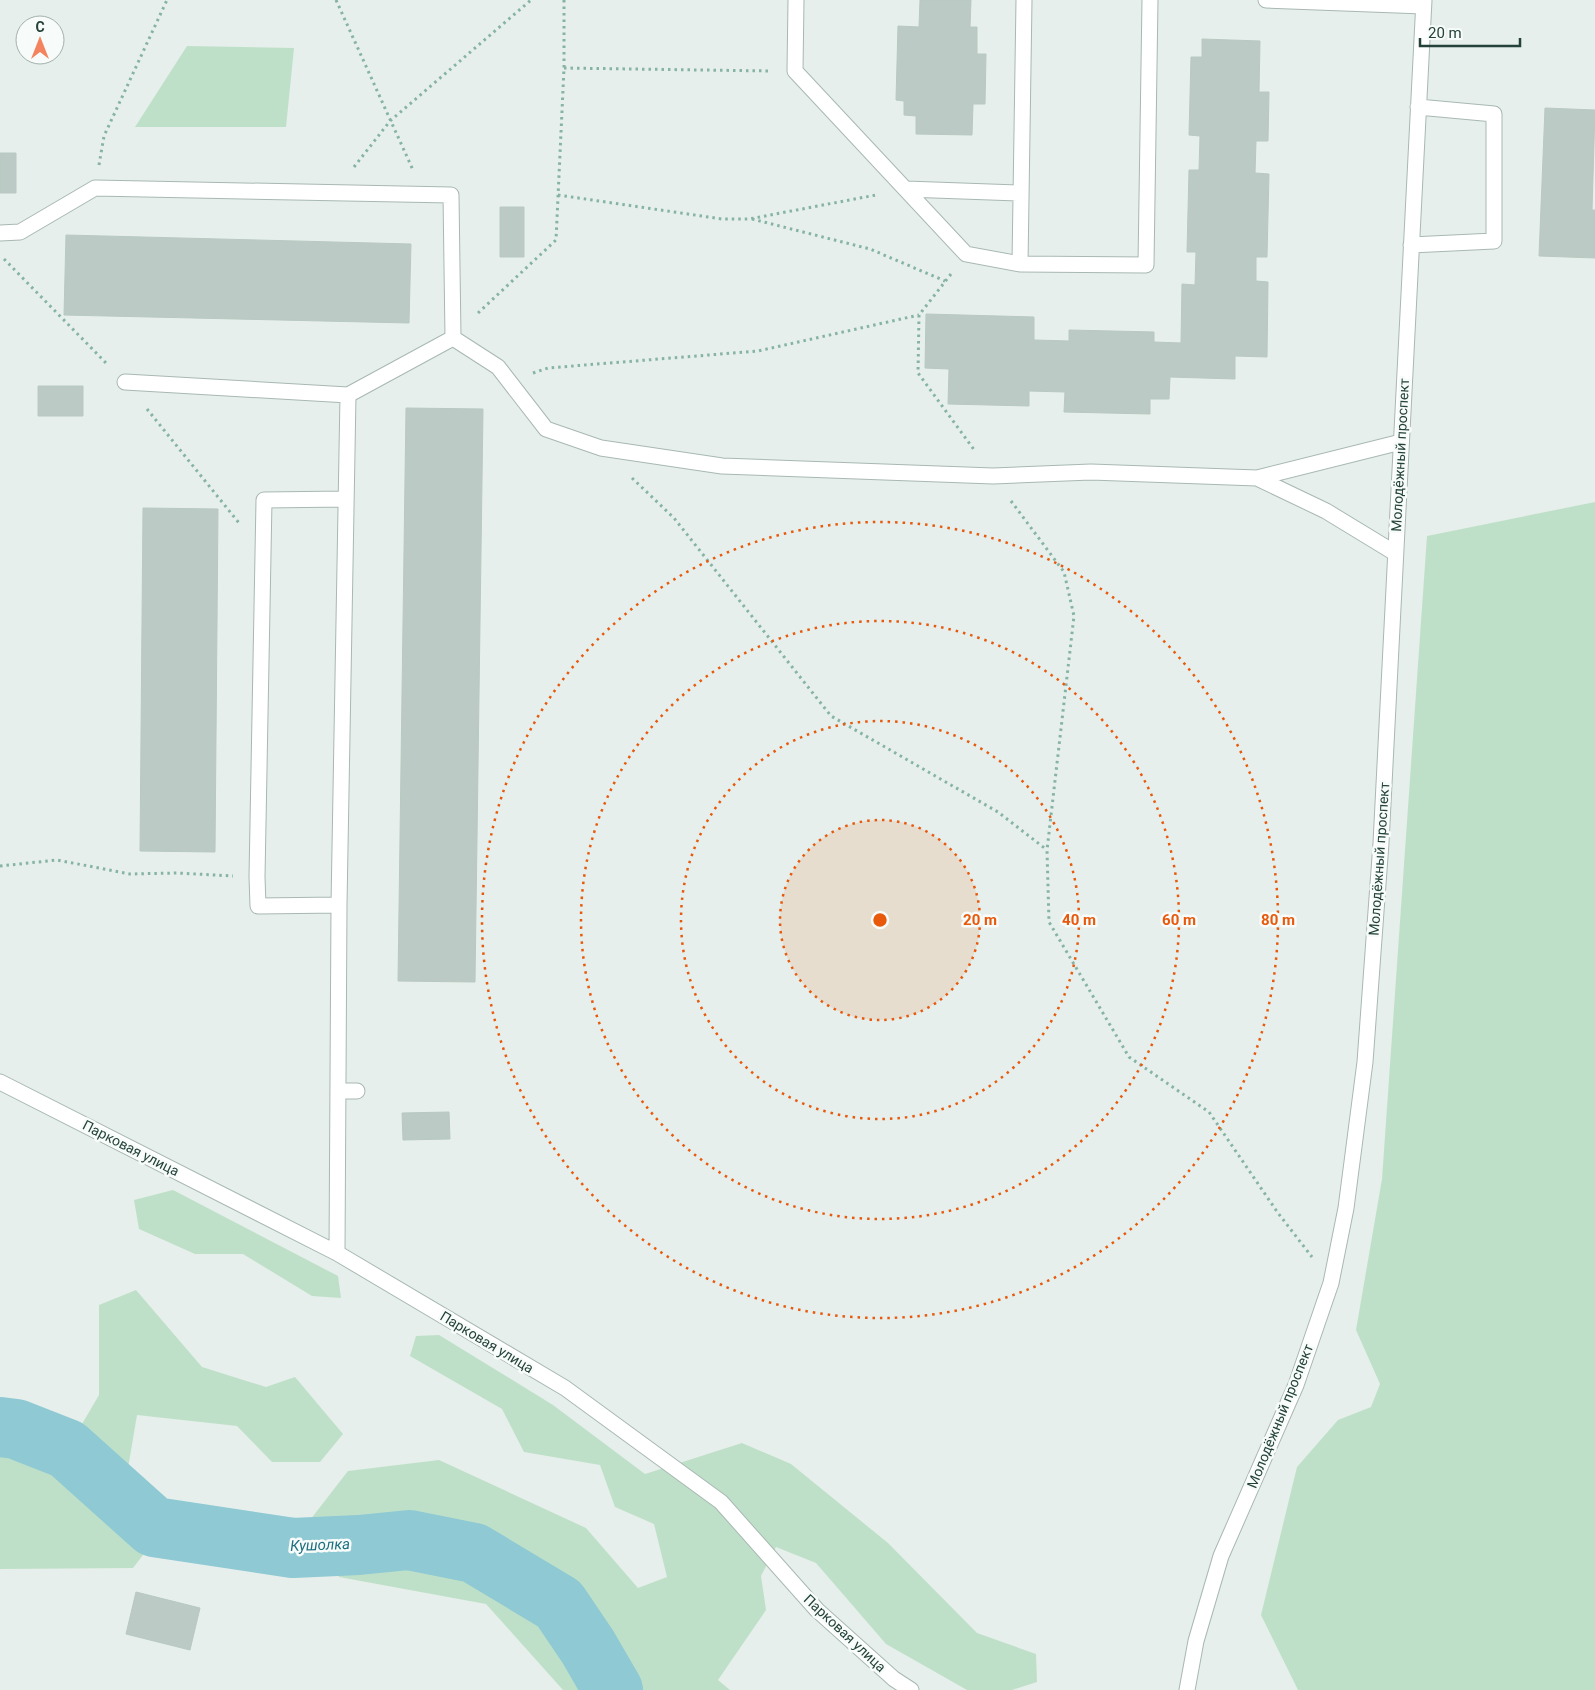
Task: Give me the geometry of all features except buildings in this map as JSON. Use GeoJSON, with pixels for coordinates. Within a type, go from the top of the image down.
{"type":"FeatureCollection","features":[{"type":"Feature","properties":{"kind":"street"},"geometry":{"type":"LineString","coordinates":[[796,0],[795,71],[966,254],[1020,264],[1146,265],[1150,0]]}},
{"type":"Feature","properties":{"kind":"street"},"geometry":{"type":"LineString","coordinates":[[1020,264],[1024,0]]}},
{"type":"Feature","properties":{"kind":"street"},"geometry":{"type":"LineString","coordinates":[[1266,0],[1424,3]]}},
{"type":"Feature","properties":{"kind":"street","name":"Молодёжный проспект"},"geometry":{"type":"LineString","coordinates":[[1186,1690],[1196,1641],[1220,1556],[1296,1385],[1331,1282],[1346,1208],[1365,1062],[1381,843],[1424,3]]}},
{"type":"Feature","properties":{"kind":"street"},"geometry":{"type":"LineString","coordinates":[[1411,245],[1494,241],[1494,114],[1418,107]]}},
{"type":"Feature","properties":{"kind":"street"},"geometry":{"type":"LineString","coordinates":[[0,233],[20,232],[95,188],[451,195],[453,338]]}},
{"type":"Feature","properties":{"kind":"street"},"geometry":{"type":"LineString","coordinates":[[906,189],[1021,192]]}},
{"type":"Feature","properties":{"kind":"street"},"geometry":{"type":"LineString","coordinates":[[453,338],[498,367],[546,429],[601,448],[722,466],[993,476],[1091,472],[1257,478],[1401,442]]}},
{"type":"Feature","properties":{"kind":"street"},"geometry":{"type":"LineString","coordinates":[[125,382],[348,395],[453,338]]}},
{"type":"Feature","properties":{"kind":"street"},"geometry":{"type":"LineString","coordinates":[[337,1253],[339,905],[348,395]]}},
{"type":"Feature","properties":{"kind":"street"},"geometry":{"type":"LineString","coordinates":[[1257,478],[1326,512],[1395,552]]}},
{"type":"Feature","properties":{"kind":"street"},"geometry":{"type":"LineString","coordinates":[[339,905],[258,906],[257,877],[264,500],[345,499]]}},
{"type":"Feature","properties":{"kind":"street","name":"Парковая улица"},"geometry":{"type":"LineString","coordinates":[[0,1082],[337,1253],[565,1388],[721,1502],[817,1610],[894,1679],[911,1690]]}},
{"type":"Feature","properties":{"kind":"street"},"geometry":{"type":"LineString","coordinates":[[338,1091],[357,1091]]}},
{"type":"Feature","properties":{"kind":"path"},"geometry":{"type":"LineString","coordinates":[[95,188],[104,136],[167,0]]}},
{"type":"Feature","properties":{"kind":"path"},"geometry":{"type":"LineString","coordinates":[[336,0],[415,175],[418,194]]}},
{"type":"Feature","properties":{"kind":"path"},"geometry":{"type":"LineString","coordinates":[[334,192],[390,121],[531,0]]}},
{"type":"Feature","properties":{"kind":"path"},"geometry":{"type":"LineString","coordinates":[[453,338],[556,240],[564,68],[564,0]]}},
{"type":"Feature","properties":{"kind":"path"},"geometry":{"type":"LineString","coordinates":[[564,68],[795,71]]}},
{"type":"Feature","properties":{"kind":"path"},"geometry":{"type":"LineString","coordinates":[[558,195],[722,219],[749,219],[906,189]]}},
{"type":"Feature","properties":{"kind":"path"},"geometry":{"type":"LineString","coordinates":[[749,219],[870,249],[945,281]]}},
{"type":"Feature","properties":{"kind":"path"},"geometry":{"type":"LineString","coordinates":[[966,254],[919,314],[918,373],[1064,572],[1074,616],[1047,850],[1049,922],[1129,1057],[1209,1112],[1278,1213],[1331,1282]]}},
{"type":"Feature","properties":{"kind":"path"},"geometry":{"type":"LineString","coordinates":[[0,255],[125,382],[263,552]]}},
{"type":"Feature","properties":{"kind":"path"},"geometry":{"type":"LineString","coordinates":[[508,380],[548,368],[758,351],[919,314]]}},
{"type":"Feature","properties":{"kind":"path"},"geometry":{"type":"LineString","coordinates":[[601,448],[674,518],[831,716],[998,812],[1047,850]]}},
{"type":"Feature","properties":{"kind":"path"},"geometry":{"type":"LineString","coordinates":[[0,866],[57,860],[130,874],[177,873],[257,877]]}},
{"type":"Feature","properties":{"kind":"green space"},"geometry":{"type":"Polygon","coordinates":[[[187,46],[294,48],[286,127],[135,127],[187,46]]]}},
{"type":"Feature","properties":{"kind":"green space"},"geometry":{"type":"Polygon","coordinates":[[[1595,502],[1595,1690],[1298,1690],[1261,1615],[1297,1467],[1338,1420],[1371,1407],[1380,1384],[1356,1330],[1382,1179],[1427,536],[1595,502]]]}},
{"type":"Feature","properties":{"kind":"green space"},"geometry":{"type":"Polygon","coordinates":[[[173,1190],[338,1276],[341,1298],[312,1296],[243,1254],[195,1254],[139,1229],[134,1200],[173,1190]]]}},
{"type":"Feature","properties":{"kind":"green space"},"geometry":{"type":"Polygon","coordinates":[[[136,1290],[202,1367],[266,1387],[295,1377],[343,1434],[320,1462],[272,1462],[237,1426],[137,1415],[127,1474],[75,1436],[99,1395],[99,1305],[136,1290]]]}},
{"type":"Feature","properties":{"kind":"green space"},"geometry":{"type":"Polygon","coordinates":[[[439,1335],[553,1405],[645,1474],[742,1443],[791,1464],[888,1543],[977,1633],[1036,1654],[1037,1682],[1012,1690],[967,1690],[886,1644],[816,1563],[776,1547],[761,1576],[766,1610],[718,1680],[730,1690],[563,1690],[486,1604],[339,1577],[310,1520],[348,1471],[439,1460],[586,1528],[638,1588],[667,1577],[654,1524],[615,1507],[600,1465],[524,1452],[502,1409],[410,1356],[416,1336],[439,1335]]]}},
{"type":"Feature","properties":{"kind":"green space"},"geometry":{"type":"Polygon","coordinates":[[[0,1451],[27,1452],[153,1542],[133,1568],[0,1569],[0,1451]]]}},
{"type":"Feature","properties":{"kind":"waterway","name":"Кушолка"},"geometry":{"type":"LineString","coordinates":[[0,1427],[16,1429],[67,1449],[154,1527],[293,1548],[359,1545],[409,1540],[474,1553],[559,1604],[588,1647],[613,1690]]}}]}
